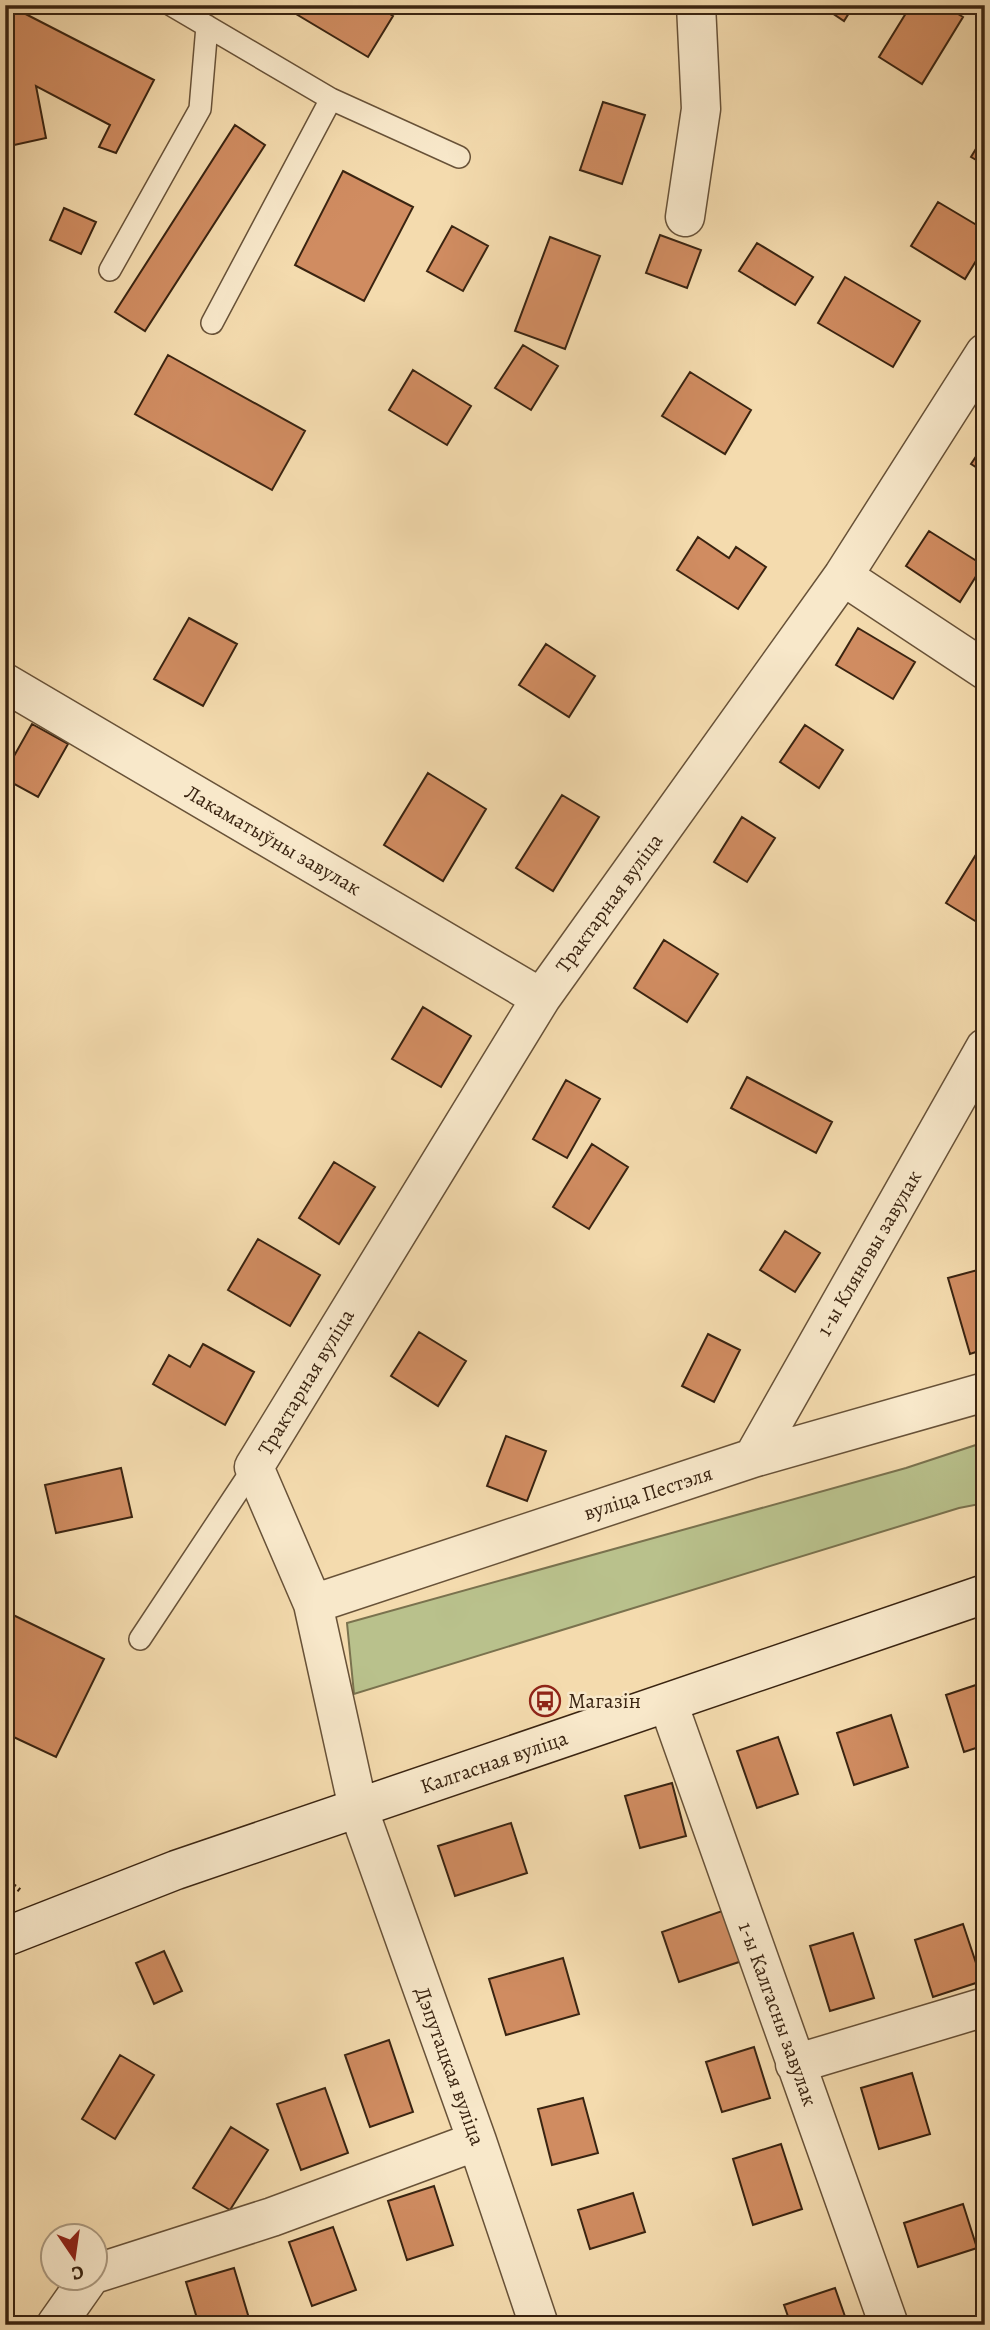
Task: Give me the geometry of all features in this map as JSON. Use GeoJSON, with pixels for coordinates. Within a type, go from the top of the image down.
{"type":"FeatureCollection","features":[{"type":"Feature","properties":{"kind":"street"},"geometry":{"type":"LineString","coordinates":[[685,217],[701,109],[696,5]]}},
{"type":"Feature","properties":{"kind":"street","name":"Трактарная вуліца"},"geometry":{"type":"LineString","coordinates":[[254,1467],[541,998],[843,576],[985,353]]}},
{"type":"Feature","properties":{"kind":"street"},"geometry":{"type":"LineString","coordinates":[[843,576],[985,670]]}},
{"type":"Feature","properties":{"kind":"street","name":"Лакаматыўны завулак"},"geometry":{"type":"LineString","coordinates":[[5,683],[541,998]]}},
{"type":"Feature","properties":{"kind":"street","name":"1-ы Кляновы завулак"},"geometry":{"type":"LineString","coordinates":[[753,1458],[985,1048]]}},
{"type":"Feature","properties":{"kind":"street","name":"вуліца Пестэля"},"geometry":{"type":"LineString","coordinates":[[313,1604],[753,1458],[985,1392]]}},
{"type":"Feature","properties":{"kind":"street","name":"Дэпутацкая вуліца"},"geometry":{"type":"LineString","coordinates":[[254,1467],[313,1604],[358,1808],[477,2141],[539,2325]]}},
{"type":"Feature","properties":{"kind":"street","name":"Калгасная вуліца"},"geometry":{"type":"LineString","coordinates":[[5,1937],[176,1870],[985,1594]]}},
{"type":"Feature","properties":{"kind":"street","name":"1-ы Калгасны завулак"},"geometry":{"type":"LineString","coordinates":[[668,1703],[889,2325]]}},
{"type":"Feature","properties":{"kind":"street"},"geometry":{"type":"LineString","coordinates":[[795,2064],[985,2007]]}},
{"type":"Feature","properties":{"kind":"street"},"geometry":{"type":"LineString","coordinates":[[108,2270],[272,2217],[477,2141]]}},
{"type":"Feature","properties":{"kind":"street"},"geometry":{"type":"LineString","coordinates":[[56,2325],[79,2292]]}},
{"type":"Feature","properties":{"kind":"lane"},"geometry":{"type":"LineString","coordinates":[[171,5],[331,99],[458,157]]}},
{"type":"Feature","properties":{"kind":"lane"},"geometry":{"type":"LineString","coordinates":[[110,270],[200,109],[207,26]]}},
{"type":"Feature","properties":{"kind":"lane"},"geometry":{"type":"LineString","coordinates":[[212,323],[331,99]]}},
{"type":"Feature","properties":{"kind":"lane"},"geometry":{"type":"LineString","coordinates":[[140,1639],[254,1467]]}},
{"type":"Feature","properties":{"kind":"green space"},"geometry":{"type":"Polygon","coordinates":[[[985,1442],[985,1503],[959,1508],[354,1694],[347,1623],[906,1468],[985,1442]]]}},
{"type":"Feature","properties":{"kind":"building"},"geometry":{"type":"Polygon","coordinates":[[[281,5],[376,5],[393,16],[368,57],[281,5]]]}},
{"type":"Feature","properties":{"kind":"building"},"geometry":{"type":"Polygon","coordinates":[[[820,5],[854,5],[844,21],[820,5]]]}},
{"type":"Feature","properties":{"kind":"building"},"geometry":{"type":"Polygon","coordinates":[[[911,5],[943,5],[963,17],[922,84],[879,57],[911,5]]]}},
{"type":"Feature","properties":{"kind":"building"},"geometry":{"type":"Polygon","coordinates":[[[10,6],[154,80],[116,153],[99,147],[110,125],[36,86],[46,138],[5,147],[5,8],[10,6]]]}},
{"type":"Feature","properties":{"kind":"building"},"geometry":{"type":"Polygon","coordinates":[[[603,102],[645,115],[622,184],[580,170],[603,102]]]}},
{"type":"Feature","properties":{"kind":"building"},"geometry":{"type":"Polygon","coordinates":[[[235,125],[265,145],[145,331],[115,312],[235,125]]]}},
{"type":"Feature","properties":{"kind":"building"},"geometry":{"type":"Polygon","coordinates":[[[985,134],[985,165],[971,157],[985,134]]]}},
{"type":"Feature","properties":{"kind":"building"},"geometry":{"type":"Polygon","coordinates":[[[343,171],[413,207],[364,301],[295,265],[343,171]]]}},
{"type":"Feature","properties":{"kind":"building"},"geometry":{"type":"Polygon","coordinates":[[[938,202],[985,230],[985,246],[965,279],[911,246],[938,202]]]}},
{"type":"Feature","properties":{"kind":"building"},"geometry":{"type":"Polygon","coordinates":[[[64,208],[96,222],[81,254],[50,240],[64,208]]]}},
{"type":"Feature","properties":{"kind":"building"},"geometry":{"type":"Polygon","coordinates":[[[452,226],[488,246],[463,291],[427,271],[452,226]]]}},
{"type":"Feature","properties":{"kind":"building"},"geometry":{"type":"Polygon","coordinates":[[[660,235],[701,250],[687,288],[646,273],[660,235]]]}},
{"type":"Feature","properties":{"kind":"building"},"geometry":{"type":"Polygon","coordinates":[[[550,237],[600,256],[565,349],[515,331],[550,237]]]}},
{"type":"Feature","properties":{"kind":"building"},"geometry":{"type":"Polygon","coordinates":[[[757,243],[813,277],[795,305],[739,271],[757,243]]]}},
{"type":"Feature","properties":{"kind":"building"},"geometry":{"type":"Polygon","coordinates":[[[845,277],[920,321],[893,367],[818,323],[845,277]]]}},
{"type":"Feature","properties":{"kind":"building"},"geometry":{"type":"Polygon","coordinates":[[[523,345],[558,366],[531,410],[495,388],[523,345]]]}},
{"type":"Feature","properties":{"kind":"building"},"geometry":{"type":"Polygon","coordinates":[[[168,355],[305,431],[272,490],[135,414],[168,355]]]}},
{"type":"Feature","properties":{"kind":"building"},"geometry":{"type":"Polygon","coordinates":[[[413,370],[471,406],[447,445],[389,410],[413,370]]]}},
{"type":"Feature","properties":{"kind":"building"},"geometry":{"type":"Polygon","coordinates":[[[690,372],[751,410],[725,454],[662,416],[690,372]]]}},
{"type":"Feature","properties":{"kind":"building"},"geometry":{"type":"Polygon","coordinates":[[[985,443],[985,473],[971,464],[985,443]]]}},
{"type":"Feature","properties":{"kind":"building"},"geometry":{"type":"Polygon","coordinates":[[[929,531],[983,565],[960,602],[906,566],[929,531]]]}},
{"type":"Feature","properties":{"kind":"building"},"geometry":{"type":"Polygon","coordinates":[[[698,537],[729,558],[736,547],[766,567],[738,609],[677,570],[698,537]]]}},
{"type":"Feature","properties":{"kind":"building"},"geometry":{"type":"Polygon","coordinates":[[[189,618],[237,644],[203,706],[154,679],[189,618]]]}},
{"type":"Feature","properties":{"kind":"building"},"geometry":{"type":"Polygon","coordinates":[[[858,628],[915,662],[893,699],[836,665],[858,628]]]}},
{"type":"Feature","properties":{"kind":"building"},"geometry":{"type":"Polygon","coordinates":[[[546,644],[595,676],[569,717],[519,685],[546,644]]]}},
{"type":"Feature","properties":{"kind":"building"},"geometry":{"type":"Polygon","coordinates":[[[32,724],[68,744],[38,797],[5,779],[5,772],[32,724]]]}},
{"type":"Feature","properties":{"kind":"building"},"geometry":{"type":"Polygon","coordinates":[[[805,725],[843,750],[819,788],[780,762],[805,725]]]}},
{"type":"Feature","properties":{"kind":"building"},"geometry":{"type":"Polygon","coordinates":[[[428,773],[486,809],[443,881],[384,845],[428,773]]]}},
{"type":"Feature","properties":{"kind":"building"},"geometry":{"type":"Polygon","coordinates":[[[562,795],[599,817],[553,891],[516,868],[562,795]]]}},
{"type":"Feature","properties":{"kind":"building"},"geometry":{"type":"Polygon","coordinates":[[[742,817],[775,838],[747,882],[714,862],[742,817]]]}},
{"type":"Feature","properties":{"kind":"building"},"geometry":{"type":"Polygon","coordinates":[[[977,853],[985,858],[985,927],[946,903],[977,853]]]}},
{"type":"Feature","properties":{"kind":"building"},"geometry":{"type":"Polygon","coordinates":[[[664,940],[718,974],[687,1022],[634,988],[664,940]]]}},
{"type":"Feature","properties":{"kind":"building"},"geometry":{"type":"Polygon","coordinates":[[[423,1007],[471,1036],[441,1087],[392,1059],[423,1007]]]}},
{"type":"Feature","properties":{"kind":"building"},"geometry":{"type":"Polygon","coordinates":[[[747,1077],[832,1122],[816,1153],[731,1108],[747,1077]]]}},
{"type":"Feature","properties":{"kind":"building"},"geometry":{"type":"Polygon","coordinates":[[[566,1080],[600,1099],[567,1158],[533,1139],[566,1080]]]}},
{"type":"Feature","properties":{"kind":"building"},"geometry":{"type":"Polygon","coordinates":[[[592,1144],[628,1167],[589,1229],[553,1207],[592,1144]]]}},
{"type":"Feature","properties":{"kind":"building"},"geometry":{"type":"Polygon","coordinates":[[[334,1162],[375,1187],[339,1244],[299,1218],[334,1162]]]}},
{"type":"Feature","properties":{"kind":"building"},"geometry":{"type":"Polygon","coordinates":[[[785,1231],[820,1253],[795,1292],[760,1270],[785,1231]]]}},
{"type":"Feature","properties":{"kind":"building"},"geometry":{"type":"Polygon","coordinates":[[[258,1239],[320,1275],[290,1326],[228,1290],[258,1239]]]}},
{"type":"Feature","properties":{"kind":"building"},"geometry":{"type":"Polygon","coordinates":[[[985,1268],[985,1349],[970,1354],[948,1278],[985,1268]]]}},
{"type":"Feature","properties":{"kind":"building"},"geometry":{"type":"Polygon","coordinates":[[[419,1332],[466,1361],[438,1406],[391,1376],[419,1332]]]}},
{"type":"Feature","properties":{"kind":"building"},"geometry":{"type":"Polygon","coordinates":[[[708,1334],[740,1350],[714,1402],[682,1386],[708,1334]]]}},
{"type":"Feature","properties":{"kind":"building"},"geometry":{"type":"Polygon","coordinates":[[[203,1344],[254,1372],[225,1425],[153,1384],[169,1355],[190,1367],[203,1344]]]}},
{"type":"Feature","properties":{"kind":"building"},"geometry":{"type":"Polygon","coordinates":[[[506,1436],[546,1451],[527,1501],[487,1486],[506,1436]]]}},
{"type":"Feature","properties":{"kind":"building"},"geometry":{"type":"Polygon","coordinates":[[[121,1468],[132,1517],[56,1533],[45,1485],[121,1468]]]}},
{"type":"Feature","properties":{"kind":"building"},"geometry":{"type":"Polygon","coordinates":[[[7,1612],[104,1659],[56,1757],[5,1733],[7,1612]]]}},
{"type":"Feature","properties":{"kind":"building"},"geometry":{"type":"Polygon","coordinates":[[[985,1682],[985,1745],[964,1752],[946,1695],[985,1682]]]}},
{"type":"Feature","properties":{"kind":"building"},"geometry":{"type":"Polygon","coordinates":[[[891,1715],[908,1767],[854,1785],[837,1733],[891,1715]]]}},
{"type":"Feature","properties":{"kind":"building"},"geometry":{"type":"Polygon","coordinates":[[[778,1737],[798,1794],[757,1808],[737,1751],[778,1737]]]}},
{"type":"Feature","properties":{"kind":"building"},"geometry":{"type":"Polygon","coordinates":[[[672,1783],[686,1836],[640,1848],[625,1796],[672,1783]]]}},
{"type":"Feature","properties":{"kind":"building"},"geometry":{"type":"Polygon","coordinates":[[[511,1823],[527,1873],[455,1896],[438,1846],[511,1823]]]}},
{"type":"Feature","properties":{"kind":"building"},"geometry":{"type":"Polygon","coordinates":[[[725,1910],[742,1961],[679,1982],[662,1932],[725,1910]]]}},
{"type":"Feature","properties":{"kind":"building"},"geometry":{"type":"Polygon","coordinates":[[[963,1924],[982,1981],[933,1997],[915,1940],[963,1924]]]}},
{"type":"Feature","properties":{"kind":"building"},"geometry":{"type":"Polygon","coordinates":[[[853,1933],[874,1998],[830,2011],[810,1946],[853,1933]]]}},
{"type":"Feature","properties":{"kind":"building"},"geometry":{"type":"Polygon","coordinates":[[[164,1951],[182,1991],[154,2004],[136,1963],[164,1951]]]}},
{"type":"Feature","properties":{"kind":"building"},"geometry":{"type":"Polygon","coordinates":[[[563,1958],[579,2014],[506,2035],[489,1979],[563,1958]]]}},
{"type":"Feature","properties":{"kind":"building"},"geometry":{"type":"Polygon","coordinates":[[[389,2040],[413,2112],[370,2127],[345,2055],[389,2040]]]}},
{"type":"Feature","properties":{"kind":"building"},"geometry":{"type":"Polygon","coordinates":[[[754,2047],[770,2098],[722,2112],[706,2062],[754,2047]]]}},
{"type":"Feature","properties":{"kind":"building"},"geometry":{"type":"Polygon","coordinates":[[[120,2055],[154,2075],[115,2139],[82,2119],[120,2055]]]}},
{"type":"Feature","properties":{"kind":"building"},"geometry":{"type":"Polygon","coordinates":[[[912,2073],[930,2134],[879,2149],[861,2088],[912,2073]]]}},
{"type":"Feature","properties":{"kind":"building"},"geometry":{"type":"Polygon","coordinates":[[[325,2088],[348,2153],[301,2170],[277,2104],[325,2088]]]}},
{"type":"Feature","properties":{"kind":"building"},"geometry":{"type":"Polygon","coordinates":[[[583,2098],[598,2153],[552,2165],[538,2109],[583,2098]]]}},
{"type":"Feature","properties":{"kind":"building"},"geometry":{"type":"Polygon","coordinates":[[[231,2127],[268,2150],[230,2210],[193,2188],[231,2127]]]}},
{"type":"Feature","properties":{"kind":"building"},"geometry":{"type":"Polygon","coordinates":[[[781,2144],[802,2209],[753,2225],[733,2159],[781,2144]]]}},
{"type":"Feature","properties":{"kind":"building"},"geometry":{"type":"Polygon","coordinates":[[[434,2186],[453,2245],[407,2260],[388,2201],[434,2186]]]}},
{"type":"Feature","properties":{"kind":"building"},"geometry":{"type":"Polygon","coordinates":[[[633,2193],[645,2232],[590,2249],[578,2210],[633,2193]]]}},
{"type":"Feature","properties":{"kind":"building"},"geometry":{"type":"Polygon","coordinates":[[[963,2204],[977,2248],[918,2267],[904,2223],[963,2204]]]}},
{"type":"Feature","properties":{"kind":"building"},"geometry":{"type":"Polygon","coordinates":[[[333,2227],[356,2290],[312,2306],[289,2242],[333,2227]]]}},
{"type":"Feature","properties":{"kind":"building"},"geometry":{"type":"Polygon","coordinates":[[[234,2268],[251,2325],[199,2325],[186,2282],[234,2268]]]}},
{"type":"Feature","properties":{"kind":"building"},"geometry":{"type":"Polygon","coordinates":[[[835,2288],[848,2325],[791,2325],[784,2305],[835,2288]]]}},
{"type":"Feature","properties":{"kind":"place","name":"Магазін"},"geometry":{"type":"Point","coordinates":[545,1701]}}]}
